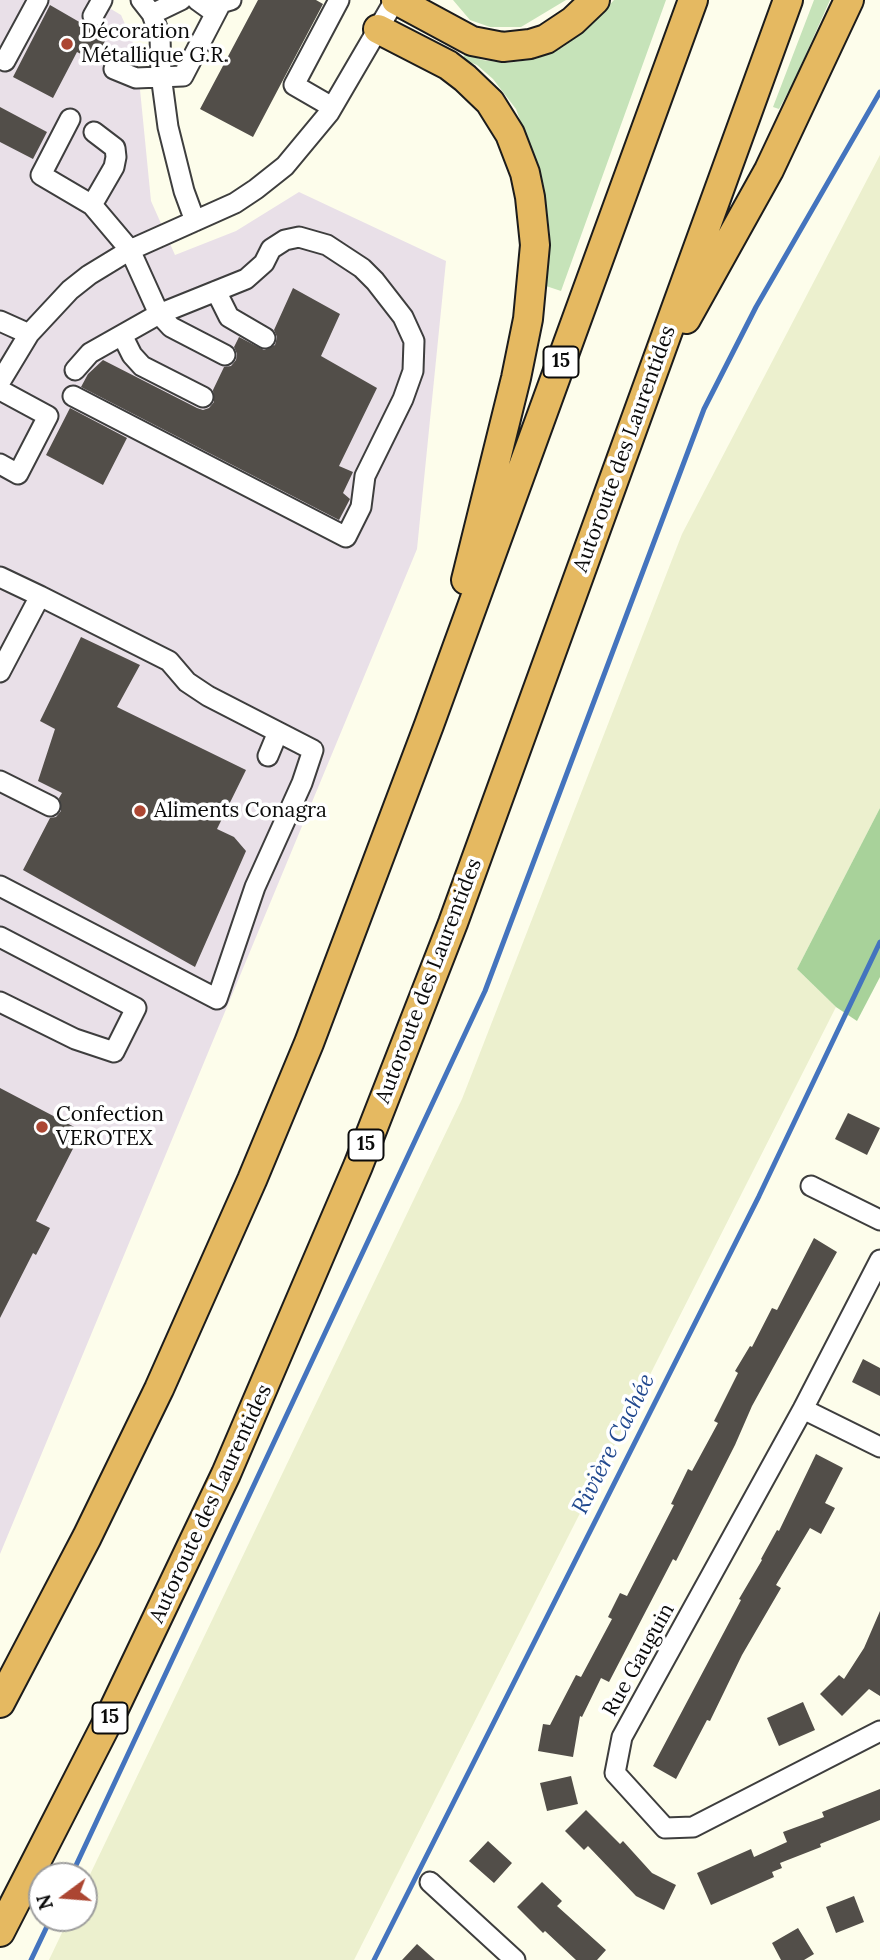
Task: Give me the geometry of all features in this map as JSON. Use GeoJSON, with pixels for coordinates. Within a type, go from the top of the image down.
{"type":"FeatureCollection","features":[{"type":"Feature","properties":{"kind":"highway"},"geometry":{"type":"LineString","coordinates":[[395,0],[472,41],[503,47],[530,44],[545,39],[573,21],[595,0]]}},
{"type":"Feature","properties":{"kind":"highway","name":"15"},"geometry":{"type":"LineString","coordinates":[[0,1703],[125,1460],[243,1202],[309,1043],[429,725],[693,0]]}},
{"type":"Feature","properties":{"kind":"highway","name":"Autoroute des Laurentides"},"geometry":{"type":"LineString","coordinates":[[0,1932],[148,1641],[226,1474],[307,1289],[418,1017],[788,0]]}},
{"type":"Feature","properties":{"kind":"highway"},"geometry":{"type":"LineString","coordinates":[[646,392],[769,170],[849,0]]}},
{"type":"Feature","properties":{"kind":"highway"},"geometry":{"type":"LineString","coordinates":[[378,29],[448,65],[490,102],[501,117],[518,153],[534,219],[532,286],[523,347],[429,725]]}},
{"type":"Feature","properties":{"kind":"street"},"geometry":{"type":"LineString","coordinates":[[5,61],[38,0]]}},
{"type":"Feature","properties":{"kind":"street"},"geometry":{"type":"LineString","coordinates":[[181,0],[146,7],[160,36],[165,113],[174,154],[195,221]]}},
{"type":"Feature","properties":{"kind":"street"},"geometry":{"type":"LineString","coordinates":[[197,0],[215,13]]}},
{"type":"Feature","properties":{"kind":"street"},"geometry":{"type":"LineString","coordinates":[[114,69],[136,78],[183,76],[221,3],[231,0]]}},
{"type":"Feature","properties":{"kind":"street"},"geometry":{"type":"LineString","coordinates":[[332,107],[294,85],[339,0]]}},
{"type":"Feature","properties":{"kind":"street"},"geometry":{"type":"LineString","coordinates":[[0,383],[29,334],[70,290],[130,250],[235,203],[265,182],[304,144],[332,107],[395,0]]}},
{"type":"Feature","properties":{"kind":"street"},"geometry":{"type":"LineString","coordinates":[[70,119],[40,174],[92,205],[130,250],[159,314],[171,327],[225,355]]}},
{"type":"Feature","properties":{"kind":"street"},"geometry":{"type":"LineString","coordinates":[[92,205],[114,167],[116,157],[115,148],[94,132]]}},
{"type":"Feature","properties":{"kind":"street"},"geometry":{"type":"LineString","coordinates":[[73,396],[346,537],[361,507],[366,476],[414,371],[414,348],[411,331],[393,303],[362,268],[327,244],[299,237],[285,240],[271,249],[257,271],[246,279],[159,314],[90,353],[75,370]]}},
{"type":"Feature","properties":{"kind":"street"},"geometry":{"type":"LineString","coordinates":[[216,291],[229,317],[265,338]]}},
{"type":"Feature","properties":{"kind":"street"},"geometry":{"type":"LineString","coordinates":[[0,321],[29,334]]}},
{"type":"Feature","properties":{"kind":"street"},"geometry":{"type":"LineString","coordinates":[[122,335],[132,355],[142,366],[203,397]]}},
{"type":"Feature","properties":{"kind":"street"},"geometry":{"type":"LineString","coordinates":[[0,390],[48,416],[18,474],[0,464]]}},
{"type":"Feature","properties":{"kind":"street"},"geometry":{"type":"LineString","coordinates":[[0,577],[169,661],[187,682],[198,689],[313,750],[302,783],[255,887],[217,999],[0,886]]}},
{"type":"Feature","properties":{"kind":"street"},"geometry":{"type":"LineString","coordinates":[[0,672],[40,596]]}},
{"type":"Feature","properties":{"kind":"street"},"geometry":{"type":"LineString","coordinates":[[268,756],[278,732]]}},
{"type":"Feature","properties":{"kind":"street"},"geometry":{"type":"LineString","coordinates":[[0,781],[50,806]]}},
{"type":"Feature","properties":{"kind":"street"},"geometry":{"type":"LineString","coordinates":[[0,937],[136,1008],[114,1052],[75,1040],[0,1002]]}},
{"type":"Feature","properties":{"kind":"street"},"geometry":{"type":"LineString","coordinates":[[811,1186],[880,1220]]}},
{"type":"Feature","properties":{"kind":"street","name":"Rue Gauguin"},"geometry":{"type":"LineString","coordinates":[[880,1260],[803,1409],[622,1737],[615,1773],[665,1828],[693,1827],[880,1731]]}},
{"type":"Feature","properties":{"kind":"street"},"geometry":{"type":"LineString","coordinates":[[803,1409],[880,1447]]}},
{"type":"Feature","properties":{"kind":"street"},"geometry":{"type":"LineString","coordinates":[[430,1882],[515,1960]]}},
{"type":"Feature","properties":{"kind":"shaded area"},"geometry":{"type":"Polygon","coordinates":[[[0,0],[96,0],[121,15],[136,49],[151,201],[175,255],[236,231],[299,192],[446,261],[417,549],[0,1554],[0,0]]]}},
{"type":"Feature","properties":{"kind":"green space"},"geometry":{"type":"Polygon","coordinates":[[[453,0],[566,0],[521,27],[490,27],[470,20],[453,0]]]}},
{"type":"Feature","properties":{"kind":"green space"},"geometry":{"type":"Polygon","coordinates":[[[614,0],[666,0],[561,291],[546,286],[550,235],[544,186],[516,109],[493,79],[477,65],[462,59],[466,53],[482,60],[507,63],[536,59],[563,47],[589,27],[614,0]]]}},
{"type":"Feature","properties":{"kind":"green space"},"geometry":{"type":"Polygon","coordinates":[[[814,0],[830,0],[793,83],[779,109],[773,107],[814,0]]]}},
{"type":"Feature","properties":{"kind":"green space"},"geometry":{"type":"Polygon","coordinates":[[[880,155],[880,808],[797,969],[836,1007],[354,1960],[49,1960],[62,1932],[98,1932],[96,1862],[462,1099],[682,534],[880,155]]]}},
{"type":"Feature","properties":{"kind":"green space"},"geometry":{"type":"Polygon","coordinates":[[[880,808],[880,977],[857,1021],[836,1007],[797,969],[880,808]]]}},
{"type":"Feature","properties":{"kind":"building"},"geometry":{"type":"Polygon","coordinates":[[[258,0],[316,0],[323,4],[253,137],[200,109],[258,0]]]}},
{"type":"Feature","properties":{"kind":"building","name":"Décoration Métallique G.R."},"geometry":{"type":"Polygon","coordinates":[[[50,5],[108,35],[95,61],[77,52],[53,98],[13,77],[50,5]]]}},
{"type":"Feature","properties":{"kind":"building"},"geometry":{"type":"Polygon","coordinates":[[[0,107],[47,132],[33,159],[0,142],[0,107]]]}},
{"type":"Feature","properties":{"kind":"building"},"geometry":{"type":"Polygon","coordinates":[[[293,288],[340,314],[321,356],[377,388],[339,466],[353,472],[343,493],[350,499],[339,520],[81,387],[88,374],[103,360],[197,408],[209,408],[214,402],[213,390],[224,367],[231,366],[236,360],[234,347],[239,337],[264,350],[275,345],[277,337],[274,330],[293,288]]]}},
{"type":"Feature","properties":{"kind":"building"},"geometry":{"type":"Polygon","coordinates":[[[70,408],[127,438],[103,485],[46,455],[70,408]]]}},
{"type":"Feature","properties":{"kind":"building","name":"Aliments Conagra"},"geometry":{"type":"Polygon","coordinates":[[[81,637],[140,665],[117,707],[246,770],[217,829],[234,837],[246,851],[195,967],[23,870],[50,818],[56,817],[61,811],[59,798],[62,793],[38,781],[55,729],[40,721],[81,637]]]}},
{"type":"Feature","properties":{"kind":"building"},"geometry":{"type":"Polygon","coordinates":[[[0,1088],[82,1131],[36,1221],[50,1228],[36,1255],[33,1253],[0,1318],[0,1088]]]}},
{"type":"Feature","properties":{"kind":"building"},"geometry":{"type":"Polygon","coordinates":[[[848,1113],[880,1128],[867,1155],[835,1139],[848,1113]]]}},
{"type":"Feature","properties":{"kind":"building"},"geometry":{"type":"Polygon","coordinates":[[[814,1238],[837,1252],[752,1406],[676,1561],[673,1559],[609,1682],[601,1678],[582,1717],[580,1716],[573,1757],[538,1751],[543,1724],[550,1725],[576,1675],[581,1677],[612,1619],[608,1617],[620,1593],[627,1596],[674,1505],[671,1504],[688,1469],[692,1471],[718,1423],[714,1421],[738,1373],[735,1371],[750,1346],[752,1347],[772,1308],[777,1310],[814,1238]]]}},
{"type":"Feature","properties":{"kind":"building"},"geometry":{"type":"Polygon","coordinates":[[[863,1359],[880,1368],[880,1396],[852,1382],[863,1359]]]}},
{"type":"Feature","properties":{"kind":"building"},"geometry":{"type":"Polygon","coordinates":[[[816,1454],[843,1468],[825,1503],[835,1508],[821,1534],[810,1528],[776,1585],[781,1588],[676,1779],[653,1766],[741,1600],[739,1599],[777,1530],[779,1531],[816,1454]]]}},
{"type":"Feature","properties":{"kind":"building"},"geometry":{"type":"Polygon","coordinates":[[[880,1611],[880,1696],[869,1689],[842,1716],[820,1694],[839,1675],[844,1679],[864,1648],[880,1611]]]}},
{"type":"Feature","properties":{"kind":"building"},"geometry":{"type":"Polygon","coordinates":[[[803,1702],[815,1730],[779,1746],[767,1718],[803,1702]]]}},
{"type":"Feature","properties":{"kind":"building"},"geometry":{"type":"Polygon","coordinates":[[[571,1776],[578,1804],[547,1811],[540,1783],[571,1776]]]}},
{"type":"Feature","properties":{"kind":"building"},"geometry":{"type":"Polygon","coordinates":[[[880,1789],[880,1820],[780,1863],[782,1868],[772,1872],[774,1877],[711,1905],[697,1873],[751,1849],[754,1857],[787,1842],[783,1832],[824,1817],[822,1812],[880,1789]]]}},
{"type":"Feature","properties":{"kind":"building"},"geometry":{"type":"Polygon","coordinates":[[[586,1810],[620,1844],[623,1841],[652,1873],[676,1885],[664,1910],[636,1896],[588,1846],[584,1850],[565,1831],[586,1810]]]}},
{"type":"Feature","properties":{"kind":"building"},"geometry":{"type":"Polygon","coordinates":[[[488,1841],[512,1863],[494,1883],[469,1861],[488,1841]]]}},
{"type":"Feature","properties":{"kind":"building"},"geometry":{"type":"Polygon","coordinates":[[[542,1882],[562,1901],[557,1906],[606,1950],[597,1960],[576,1960],[517,1907],[542,1882]]]}},
{"type":"Feature","properties":{"kind":"building"},"geometry":{"type":"Polygon","coordinates":[[[854,1896],[864,1922],[836,1933],[826,1907],[854,1896]]]}},
{"type":"Feature","properties":{"kind":"building"},"geometry":{"type":"Polygon","coordinates":[[[798,1928],[814,1954],[804,1960],[781,1960],[772,1943],[798,1928]]]}},
{"type":"Feature","properties":{"kind":"building"},"geometry":{"type":"Polygon","coordinates":[[[417,1944],[435,1960],[402,1960],[417,1944]]]}},
{"type":"Feature","properties":{"kind":"waterway"},"geometry":{"type":"LineString","coordinates":[[78,1862],[485,991],[704,409],[756,307],[880,92]]}},
{"type":"Feature","properties":{"kind":"waterway","name":"Rivière Cachée"},"geometry":{"type":"LineString","coordinates":[[374,1960],[759,1196],[880,942]]}},
{"type":"Feature","properties":{"kind":"waterway"},"geometry":{"type":"LineString","coordinates":[[31,1960],[44,1932]]}},
{"type":"Feature","properties":{"kind":"place","name":"Décoration Métallique G.R."},"geometry":{"type":"Point","coordinates":[67,44]}},
{"type":"Feature","properties":{"kind":"place","name":"Aliments Conagra"},"geometry":{"type":"Point","coordinates":[140,811]}},
{"type":"Feature","properties":{"kind":"place","name":"Confection VEROTEX"},"geometry":{"type":"Point","coordinates":[42,1127]}}]}
